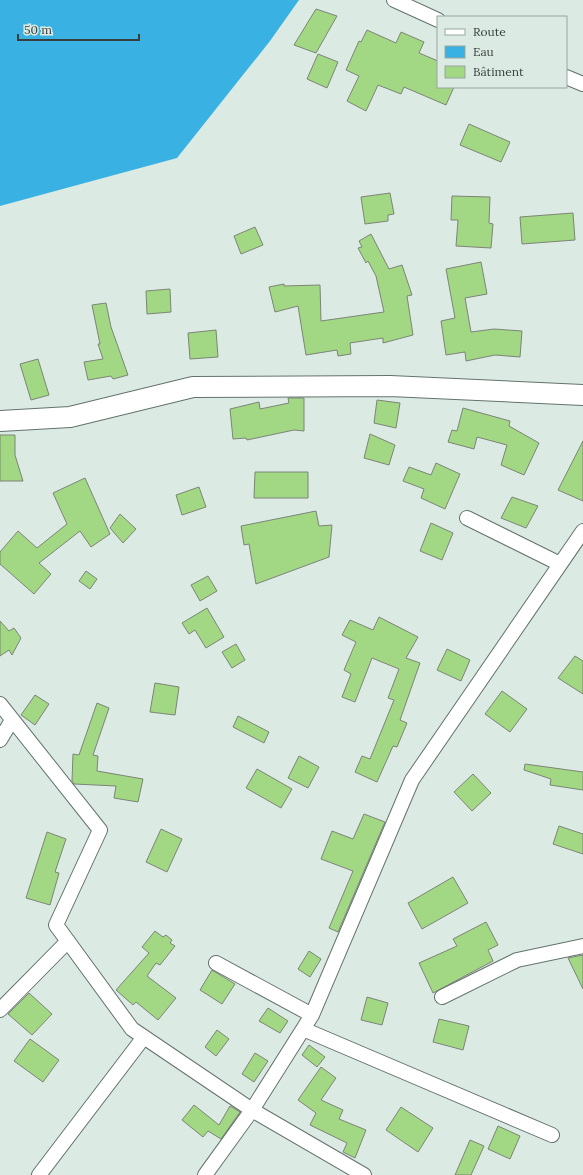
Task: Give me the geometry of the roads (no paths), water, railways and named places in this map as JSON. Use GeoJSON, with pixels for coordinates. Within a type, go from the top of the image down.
{"type":"FeatureCollection","features":[{"type":"Feature","properties":{"kind":"main road"},"geometry":{"type":"LineString","coordinates":[[0,421],[70,417],[193,388],[390,386],[583,395]]}},
{"type":"Feature","properties":{"kind":"street"},"geometry":{"type":"LineString","coordinates":[[394,0],[437,20]]}},
{"type":"Feature","properties":{"kind":"street"},"geometry":{"type":"LineString","coordinates":[[567,76],[583,84]]}},
{"type":"Feature","properties":{"kind":"street"},"geometry":{"type":"LineString","coordinates":[[467,518],[560,564]]}},
{"type":"Feature","properties":{"kind":"street"},"geometry":{"type":"LineString","coordinates":[[204,1175],[252,1110],[312,1015],[412,780],[583,531]]}},
{"type":"Feature","properties":{"kind":"street"},"geometry":{"type":"LineString","coordinates":[[0,704],[100,830],[56,925],[132,1029],[252,1110],[364,1175]]}},
{"type":"Feature","properties":{"kind":"street"},"geometry":{"type":"LineString","coordinates":[[0,740],[12,720]]}},
{"type":"Feature","properties":{"kind":"street"},"geometry":{"type":"LineString","coordinates":[[0,1010],[68,941]]}},
{"type":"Feature","properties":{"kind":"street"},"geometry":{"type":"LineString","coordinates":[[442,997],[517,960],[583,946]]}},
{"type":"Feature","properties":{"kind":"street"},"geometry":{"type":"LineString","coordinates":[[216,963],[312,1015]]}},
{"type":"Feature","properties":{"kind":"street"},"geometry":{"type":"LineString","coordinates":[[302,1029],[552,1135]]}},
{"type":"Feature","properties":{"kind":"street"},"geometry":{"type":"LineString","coordinates":[[39,1175],[144,1037]]}},
{"type":"Feature","properties":{"kind":"water"},"geometry":{"type":"Polygon","coordinates":[[[0,0],[299,0],[270,41],[177,158],[0,206],[0,0]]]}}]}
